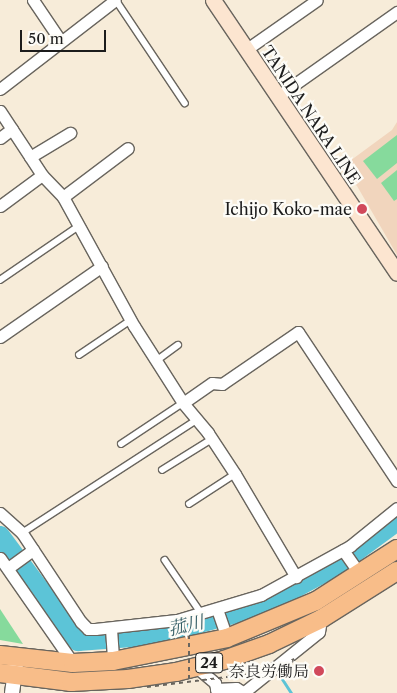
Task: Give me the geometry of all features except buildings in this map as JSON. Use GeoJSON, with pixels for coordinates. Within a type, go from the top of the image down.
{"type":"FeatureCollection","features":[{"type":"Feature","properties":{"kind":"highway","name":"24"},"geometry":{"type":"LineString","coordinates":[[8,656],[73,663],[221,621],[276,620],[360,574],[397,549]]}},
{"type":"Feature","properties":{"kind":"highway","name":"24"},"geometry":{"type":"LineString","coordinates":[[9,681],[71,682],[193,674],[269,644],[321,619],[397,571]]}},
{"type":"Feature","properties":{"kind":"main road","name":"TANIDA NARA LINE"},"geometry":{"type":"LineString","coordinates":[[213,0],[397,273]]}},
{"type":"Feature","properties":{"kind":"street"},"geometry":{"type":"LineString","coordinates":[[33,0],[60,40]]}},
{"type":"Feature","properties":{"kind":"street"},"geometry":{"type":"LineString","coordinates":[[0,89],[60,40],[116,0]]}},
{"type":"Feature","properties":{"kind":"street"},"geometry":{"type":"LineString","coordinates":[[246,49],[317,0]]}},
{"type":"Feature","properties":{"kind":"street"},"geometry":{"type":"LineString","coordinates":[[278,96],[397,12]]}},
{"type":"Feature","properties":{"kind":"street"},"geometry":{"type":"LineString","coordinates":[[0,111],[42,175],[63,197],[80,224],[131,320],[156,361],[183,404],[195,421],[212,439],[235,474],[296,577]]}},
{"type":"Feature","properties":{"kind":"street"},"geometry":{"type":"LineString","coordinates":[[0,138],[12,129]]}},
{"type":"Feature","properties":{"kind":"street"},"geometry":{"type":"LineString","coordinates":[[30,157],[70,133]]}},
{"type":"Feature","properties":{"kind":"street"},"geometry":{"type":"LineString","coordinates":[[63,197],[128,148]]}},
{"type":"Feature","properties":{"kind":"street"},"geometry":{"type":"LineString","coordinates":[[0,206],[42,175]]}},
{"type":"Feature","properties":{"kind":"street"},"geometry":{"type":"LineString","coordinates":[[0,337],[102,266]]}},
{"type":"Feature","properties":{"kind":"street"},"geometry":{"type":"LineString","coordinates":[[183,404],[212,383],[222,384],[298,332],[397,481]]}},
{"type":"Feature","properties":{"kind":"street"},"geometry":{"type":"LineString","coordinates":[[0,513],[22,533],[88,629],[111,631],[202,614],[221,621],[261,595],[343,550],[397,508]]}},
{"type":"Feature","properties":{"kind":"street"},"geometry":{"type":"LineString","coordinates":[[8,568],[33,550]]}},
{"type":"Feature","properties":{"kind":"street"},"geometry":{"type":"LineString","coordinates":[[343,550],[360,574]]}},
{"type":"Feature","properties":{"kind":"street"},"geometry":{"type":"LineString","coordinates":[[0,558],[73,663]]}},
{"type":"Feature","properties":{"kind":"street"},"geometry":{"type":"LineString","coordinates":[[193,674],[204,671],[216,691],[236,688],[244,693],[319,632],[321,619]]}},
{"type":"Feature","properties":{"kind":"street"},"geometry":{"type":"LineString","coordinates":[[111,631],[113,653]]}},
{"type":"Feature","properties":{"kind":"street"},"geometry":{"type":"LineString","coordinates":[[8,656],[9,681]]}},
{"type":"Feature","properties":{"kind":"lane"},"geometry":{"type":"LineString","coordinates":[[116,0],[185,103]]}},
{"type":"Feature","properties":{"kind":"lane"},"geometry":{"type":"LineString","coordinates":[[0,280],[80,224]]}},
{"type":"Feature","properties":{"kind":"lane"},"geometry":{"type":"LineString","coordinates":[[79,355],[131,320]]}},
{"type":"Feature","properties":{"kind":"lane"},"geometry":{"type":"LineString","coordinates":[[156,361],[178,345]]}},
{"type":"Feature","properties":{"kind":"lane"},"geometry":{"type":"LineString","coordinates":[[121,444],[183,404]]}},
{"type":"Feature","properties":{"kind":"lane"},"geometry":{"type":"LineString","coordinates":[[22,533],[195,421]]}},
{"type":"Feature","properties":{"kind":"lane"},"geometry":{"type":"LineString","coordinates":[[162,470],[212,439]]}},
{"type":"Feature","properties":{"kind":"lane"},"geometry":{"type":"LineString","coordinates":[[189,504],[235,474]]}},
{"type":"Feature","properties":{"kind":"lane"},"geometry":{"type":"LineString","coordinates":[[165,560],[202,614]]}},
{"type":"Feature","properties":{"kind":"path"},"geometry":{"type":"LineString","coordinates":[[189,635],[193,674]]}},
{"type":"Feature","properties":{"kind":"path"},"geometry":{"type":"LineString","coordinates":[[147,687],[193,674],[278,669],[294,659]]}},
{"type":"Feature","properties":{"kind":"shaded area"},"geometry":{"type":"Polygon","coordinates":[[[397,122],[397,255],[357,186],[339,169],[392,130],[397,122]]]}},
{"type":"Feature","properties":{"kind":"green space"},"geometry":{"type":"Polygon","coordinates":[[[397,135],[397,163],[377,179],[363,161],[397,135]]]}},
{"type":"Feature","properties":{"kind":"green space"},"geometry":{"type":"Polygon","coordinates":[[[397,170],[397,199],[394,201],[381,183],[397,170]]]}},
{"type":"Feature","properties":{"kind":"green space"},"geometry":{"type":"Polygon","coordinates":[[[0,609],[23,644],[0,640],[0,609]]]}},
{"type":"Feature","properties":{"kind":"waterway","name":"菰川"},"geometry":{"type":"LineString","coordinates":[[0,536],[78,641],[132,637],[181,628],[262,606],[336,566],[397,521]]}},
{"type":"Feature","properties":{"kind":"waterway"},"geometry":{"type":"LineString","coordinates":[[282,679],[291,693]]}},
{"type":"Feature","properties":{"kind":"place","name":"Ichijo Koko-mae"},"geometry":{"type":"Point","coordinates":[362,209]}},
{"type":"Feature","properties":{"kind":"place","name":"奈良労働局"},"geometry":{"type":"Point","coordinates":[319,671]}}]}
